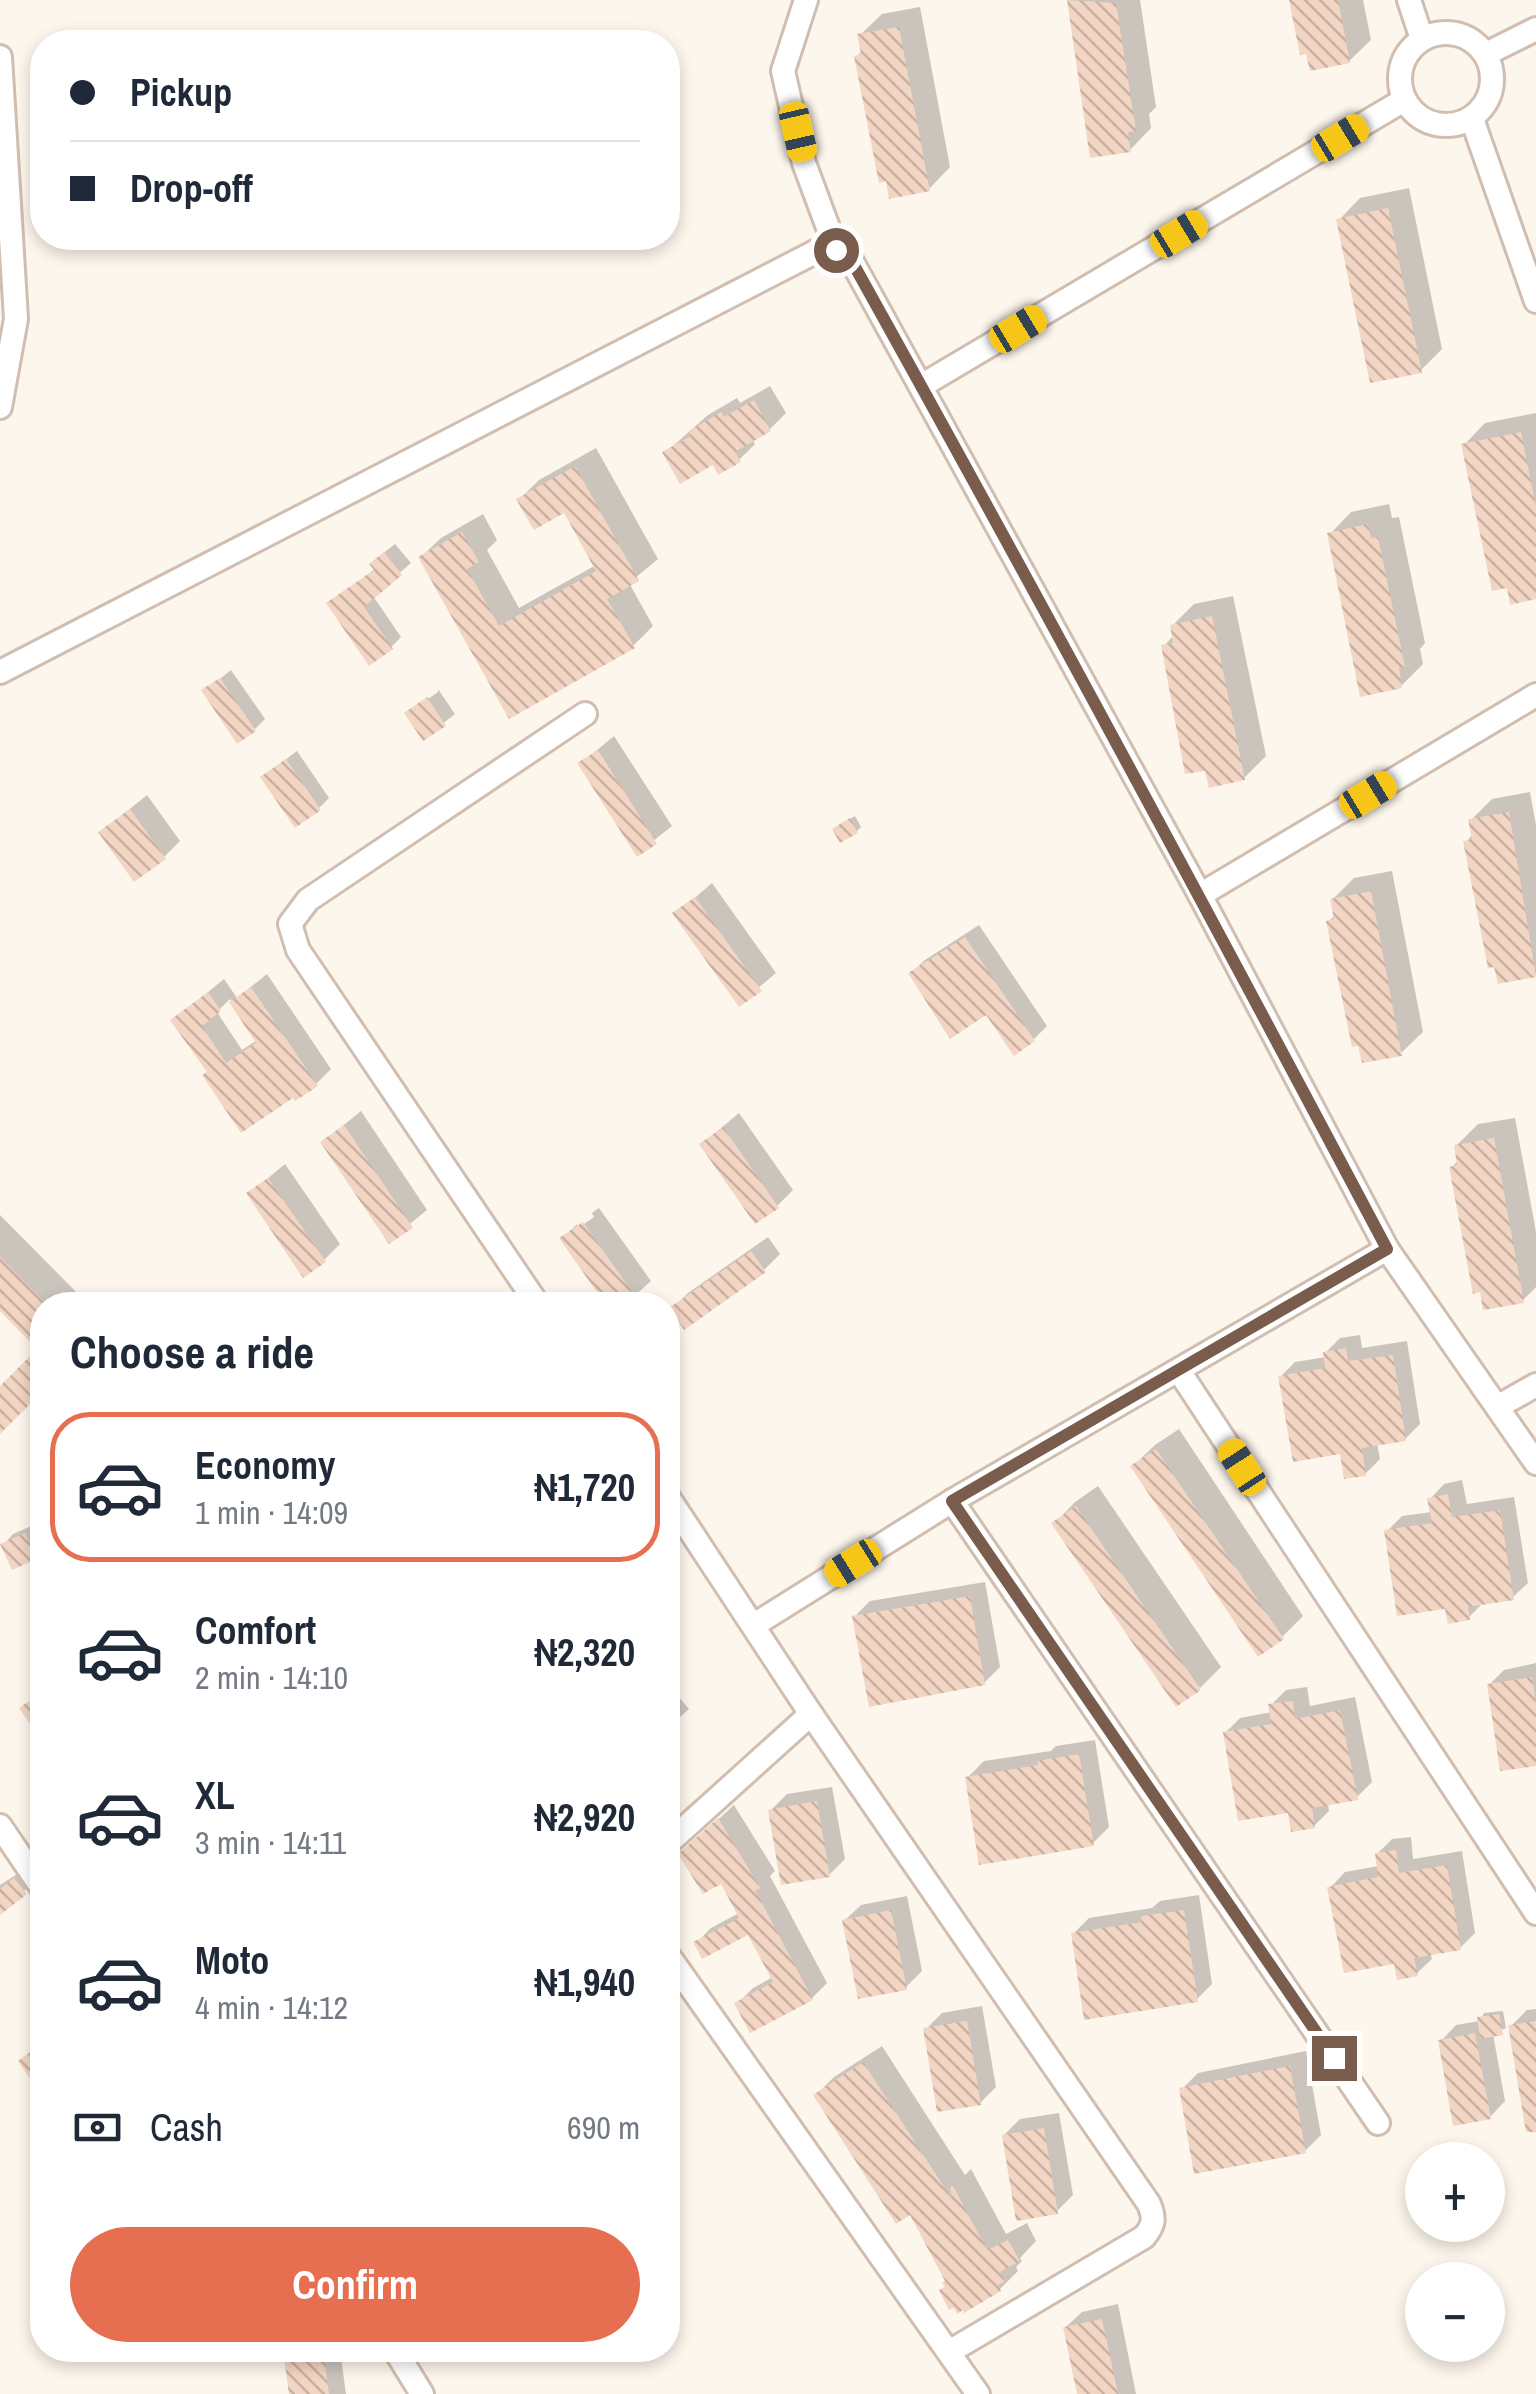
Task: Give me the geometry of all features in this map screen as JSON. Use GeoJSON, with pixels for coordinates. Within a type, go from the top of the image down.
{"type":"FeatureCollection","features":[{"type":"Feature","properties":{"kind":"street"},"geometry":{"type":"LineString","coordinates":[[806,0],[784,71],[804,163],[836,250]]}},
{"type":"Feature","properties":{"kind":"street"},"geometry":{"type":"LineString","coordinates":[[1409,0],[1422,39]]}},
{"type":"Feature","properties":{"kind":"street"},"geometry":{"type":"LineString","coordinates":[[1486,54],[1536,29]]}},
{"type":"Feature","properties":{"kind":"street"},"geometry":{"type":"LineString","coordinates":[[1445,32],[1468,38],[1486,54],[1492,71],[1492,90],[1485,106],[1472,119],[1453,126],[1434,125],[1416,116],[1404,100],[1399,84],[1401,66],[1409,50],[1422,39],[1445,32]]}},
{"type":"Feature","properties":{"kind":"street"},"geometry":{"type":"LineString","coordinates":[[0,57],[16,319],[0,407]]}},
{"type":"Feature","properties":{"kind":"street"},"geometry":{"type":"LineString","coordinates":[[921,386],[1404,100]]}},
{"type":"Feature","properties":{"kind":"street"},"geometry":{"type":"LineString","coordinates":[[1472,119],[1536,302]]}},
{"type":"Feature","properties":{"kind":"street"},"geometry":{"type":"LineString","coordinates":[[0,672],[815,252],[836,250],[850,258],[921,386],[1200,895],[1387,1249],[1536,1462]]}},
{"type":"Feature","properties":{"kind":"street"},"geometry":{"type":"LineString","coordinates":[[1200,895],[1536,695]]}},
{"type":"Feature","properties":{"kind":"street"},"geometry":{"type":"LineString","coordinates":[[529,1292],[298,950],[290,924],[308,900],[585,714]]}},
{"type":"Feature","properties":{"kind":"street"},"geometry":{"type":"LineString","coordinates":[[754,1625],[952,1501],[1387,1249]]}},
{"type":"Feature","properties":{"kind":"street"},"geometry":{"type":"LineString","coordinates":[[1179,1371],[1536,1913]]}},
{"type":"Feature","properties":{"kind":"street"},"geometry":{"type":"LineString","coordinates":[[1499,1406],[1536,1384]]}},
{"type":"Feature","properties":{"kind":"street"},"geometry":{"type":"LineString","coordinates":[[952,1501],[1378,2123]]}},
{"type":"Feature","properties":{"kind":"street"},"geometry":{"type":"LineString","coordinates":[[680,1515],[811,1714],[1154,2216],[1153,2226],[1144,2237],[949,2352]]}},
{"type":"Feature","properties":{"kind":"street"},"geometry":{"type":"LineString","coordinates":[[680,1832],[811,1714]]}},
{"type":"Feature","properties":{"kind":"street"},"geometry":{"type":"LineString","coordinates":[[0,1826],[30,1870]]}},
{"type":"Feature","properties":{"kind":"street"},"geometry":{"type":"LineString","coordinates":[[680,1971],[978,2394]]}},
{"type":"Feature","properties":{"kind":"street"},"geometry":{"type":"LineString","coordinates":[[402,2362],[422,2394]]}},
{"type":"Feature","properties":{"kind":"building"},"geometry":{"type":"Polygon","coordinates":[[[1067,0],[1116,3],[1136,131],[1128,132],[1131,152],[1090,158],[1067,0]]]}},
{"type":"Feature","properties":{"kind":"building"},"geometry":{"type":"Polygon","coordinates":[[[1289,0],[1338,0],[1350,63],[1310,71],[1306,54],[1300,55],[1289,0]]]}},
{"type":"Feature","properties":{"kind":"building"},"geometry":{"type":"Polygon","coordinates":[[[899,27],[930,191],[889,199],[886,181],[879,183],[854,56],[861,54],[857,34],[899,27]]]}},
{"type":"Feature","properties":{"kind":"building"},"geometry":{"type":"Polygon","coordinates":[[[1388,208],[1422,373],[1370,383],[1336,219],[1388,208]]]}},
{"type":"Feature","properties":{"kind":"building"},"geometry":{"type":"Polygon","coordinates":[[[754,400],[771,431],[735,452],[741,462],[718,475],[713,465],[680,484],[662,452],[691,436],[689,431],[721,412],[724,417],[754,400]]]}},
{"type":"Feature","properties":{"kind":"building"},"geometry":{"type":"Polygon","coordinates":[[[1521,432],[1536,507],[1536,599],[1510,605],[1507,588],[1492,591],[1461,444],[1521,432]]]}},
{"type":"Feature","properties":{"kind":"building"},"geometry":{"type":"Polygon","coordinates":[[[575,466],[639,581],[607,599],[635,648],[509,719],[418,557],[462,532],[479,562],[467,569],[499,626],[596,571],[564,513],[534,530],[516,499],[575,466]]]}},
{"type":"Feature","properties":{"kind":"building"},"geometry":{"type":"Polygon","coordinates":[[[1368,524],[1371,538],[1378,537],[1405,667],[1399,668],[1402,688],[1360,697],[1327,533],[1368,524]]]}},
{"type":"Feature","properties":{"kind":"building"},"geometry":{"type":"Polygon","coordinates":[[[384,552],[402,575],[364,607],[393,649],[369,666],[326,603],[374,570],[369,564],[384,552]]]}},
{"type":"Feature","properties":{"kind":"building"},"geometry":{"type":"Polygon","coordinates":[[[1212,616],[1245,780],[1209,788],[1205,771],[1185,774],[1161,645],[1173,643],[1170,625],[1212,616]]]}},
{"type":"Feature","properties":{"kind":"building"},"geometry":{"type":"Polygon","coordinates":[[[220,678],[256,731],[237,744],[201,690],[220,678]]]}},
{"type":"Feature","properties":{"kind":"building"},"geometry":{"type":"Polygon","coordinates":[[[427,697],[446,726],[423,741],[404,713],[427,697]]]}},
{"type":"Feature","properties":{"kind":"building"},"geometry":{"type":"Polygon","coordinates":[[[598,750],[657,844],[637,857],[577,763],[598,750]]]}},
{"type":"Feature","properties":{"kind":"building"},"geometry":{"type":"Polygon","coordinates":[[[286,759],[321,810],[295,828],[260,777],[286,759]]]}},
{"type":"Feature","properties":{"kind":"building"},"geometry":{"type":"Polygon","coordinates":[[[130,809],[166,859],[134,882],[98,832],[130,809]]]}},
{"type":"Feature","properties":{"kind":"building"},"geometry":{"type":"Polygon","coordinates":[[[1509,812],[1536,977],[1498,984],[1494,967],[1488,968],[1463,841],[1472,840],[1468,819],[1509,812]]]}},
{"type":"Feature","properties":{"kind":"building"},"geometry":{"type":"Polygon","coordinates":[[[850,818],[858,833],[840,843],[832,829],[850,818]]]}},
{"type":"Feature","properties":{"kind":"building"},"geometry":{"type":"Polygon","coordinates":[[[1371,891],[1402,1056],[1362,1063],[1358,1046],[1352,1047],[1326,921],[1334,919],[1330,899],[1371,891]]]}},
{"type":"Feature","properties":{"kind":"building"},"geometry":{"type":"Polygon","coordinates":[[[695,897],[762,991],[739,1007],[672,913],[695,897]]]}},
{"type":"Feature","properties":{"kind":"building"},"geometry":{"type":"Polygon","coordinates":[[[965,937],[1035,1041],[1014,1056],[986,1015],[950,1039],[908,973],[965,937]]]}},
{"type":"Feature","properties":{"kind":"building"},"geometry":{"type":"Polygon","coordinates":[[[251,987],[318,1086],[241,1133],[202,1075],[207,1072],[170,1020],[208,992],[221,1011],[202,1026],[226,1063],[256,1043],[229,1002],[251,987]]]}},
{"type":"Feature","properties":{"kind":"building"},"geometry":{"type":"Polygon","coordinates":[[[344,1125],[413,1228],[389,1244],[320,1142],[344,1125]]]}},
{"type":"Feature","properties":{"kind":"building"},"geometry":{"type":"Polygon","coordinates":[[[723,1127],[779,1208],[755,1224],[699,1144],[723,1127]]]}},
{"type":"Feature","properties":{"kind":"building"},"geometry":{"type":"Polygon","coordinates":[[[1494,1138],[1524,1303],[1483,1310],[1480,1292],[1473,1294],[1449,1167],[1457,1165],[1454,1145],[1494,1138]]]}},
{"type":"Feature","properties":{"kind":"building"},"geometry":{"type":"Polygon","coordinates":[[[268,1178],[326,1262],[303,1278],[246,1193],[268,1178]]]}},
{"type":"Feature","properties":{"kind":"building"},"geometry":{"type":"Polygon","coordinates":[[[583,1222],[632,1292],[597,1292],[559,1238],[583,1222]]]}},
{"type":"Feature","properties":{"kind":"building"},"geometry":{"type":"Polygon","coordinates":[[[751,1251],[766,1272],[684,1330],[680,1324],[680,1300],[751,1251]]]}},
{"type":"Feature","properties":{"kind":"building"},"geometry":{"type":"Polygon","coordinates":[[[0,1257],[34,1292],[30,1292],[30,1342],[0,1311],[0,1257]]]}},
{"type":"Feature","properties":{"kind":"building"},"geometry":{"type":"Polygon","coordinates":[[[1346,1348],[1348,1361],[1393,1355],[1406,1441],[1362,1448],[1366,1476],[1344,1479],[1340,1454],[1293,1462],[1278,1376],[1325,1368],[1323,1352],[1346,1348]]]}},
{"type":"Feature","properties":{"kind":"building"},"geometry":{"type":"Polygon","coordinates":[[[30,1356],[30,1404],[0,1434],[0,1386],[30,1356]]]}},
{"type":"Feature","properties":{"kind":"building"},"geometry":{"type":"Polygon","coordinates":[[[1156,1449],[1284,1639],[1258,1657],[1130,1466],[1156,1449]]]}},
{"type":"Feature","properties":{"kind":"building"},"geometry":{"type":"Polygon","coordinates":[[[1448,1494],[1452,1517],[1500,1510],[1514,1600],[1468,1607],[1470,1620],[1448,1624],[1445,1609],[1397,1616],[1384,1530],[1432,1523],[1427,1498],[1448,1494]]]}},
{"type":"Feature","properties":{"kind":"building"},"geometry":{"type":"Polygon","coordinates":[[[1076,1506],[1201,1690],[1176,1707],[1051,1523],[1076,1506]]]}},
{"type":"Feature","properties":{"kind":"building"},"geometry":{"type":"Polygon","coordinates":[[[25,1533],[30,1544],[30,1562],[12,1570],[0,1544],[25,1533]]]}},
{"type":"Feature","properties":{"kind":"building"},"geometry":{"type":"Polygon","coordinates":[[[970,1596],[985,1685],[869,1707],[852,1616],[970,1596]]]}},
{"type":"Feature","properties":{"kind":"building"},"geometry":{"type":"Polygon","coordinates":[[[1532,1677],[1536,1766],[1500,1771],[1487,1684],[1532,1677]]]}},
{"type":"Feature","properties":{"kind":"building"},"geometry":{"type":"Polygon","coordinates":[[[30,1700],[30,1724],[19,1708],[30,1700]]]}},
{"type":"Feature","properties":{"kind":"building"},"geometry":{"type":"Polygon","coordinates":[[[1293,1701],[1295,1719],[1340,1710],[1358,1800],[1312,1808],[1315,1828],[1291,1832],[1288,1813],[1238,1821],[1223,1732],[1271,1724],[1268,1704],[1293,1701]]]}},
{"type":"Feature","properties":{"kind":"building"},"geometry":{"type":"Polygon","coordinates":[[[1079,1754],[1094,1846],[979,1865],[965,1777],[1079,1754]]]}},
{"type":"Feature","properties":{"kind":"building"},"geometry":{"type":"Polygon","coordinates":[[[817,1801],[830,1877],[781,1885],[768,1810],[817,1801]]]}},
{"type":"Feature","properties":{"kind":"building"},"geometry":{"type":"Polygon","coordinates":[[[718,1818],[761,1889],[755,1890],[813,2000],[750,2033],[734,2003],[773,1982],[748,1935],[702,1959],[693,1942],[739,1918],[721,1884],[703,1894],[680,1852],[718,1818]]]}},
{"type":"Feature","properties":{"kind":"building"},"geometry":{"type":"Polygon","coordinates":[[[1396,1850],[1399,1873],[1447,1865],[1461,1950],[1414,1958],[1418,1976],[1397,1980],[1394,1964],[1344,1973],[1327,1887],[1378,1877],[1375,1853],[1396,1850]]]}},
{"type":"Feature","properties":{"kind":"building"},"geometry":{"type":"Polygon","coordinates":[[[14,1878],[27,1894],[0,1915],[0,1889],[14,1878]]]}},
{"type":"Feature","properties":{"kind":"building"},"geometry":{"type":"Polygon","coordinates":[[[891,1910],[907,1990],[858,1999],[842,1920],[891,1910]]]}},
{"type":"Feature","properties":{"kind":"building"},"geometry":{"type":"Polygon","coordinates":[[[1184,1910],[1198,2002],[1084,2020],[1071,1933],[1142,1922],[1141,1916],[1184,1910]]]}},
{"type":"Feature","properties":{"kind":"building"},"geometry":{"type":"Polygon","coordinates":[[[1499,2014],[1503,2035],[1480,2039],[1477,2017],[1499,2014]]]}},
{"type":"Feature","properties":{"kind":"building"},"geometry":{"type":"Polygon","coordinates":[[[967,2021],[981,2105],[937,2112],[923,2028],[967,2021]]]}},
{"type":"Feature","properties":{"kind":"building"},"geometry":{"type":"Polygon","coordinates":[[[1536,2021],[1536,2132],[1526,2132],[1508,2025],[1536,2021]]]}},
{"type":"Feature","properties":{"kind":"building"},"geometry":{"type":"Polygon","coordinates":[[[1475,2033],[1491,2119],[1453,2126],[1438,2040],[1475,2033]]]}},
{"type":"Feature","properties":{"kind":"building"},"geometry":{"type":"Polygon","coordinates":[[[30,2052],[30,2078],[18,2061],[30,2052]]]}},
{"type":"Feature","properties":{"kind":"building"},"geometry":{"type":"Polygon","coordinates":[[[863,2062],[952,2199],[953,2186],[987,2250],[1008,2240],[1020,2261],[1000,2272],[1005,2281],[998,2285],[1001,2291],[964,2313],[949,2310],[939,2290],[945,2287],[945,2281],[910,2215],[896,2224],[813,2095],[863,2062]]]}},
{"type":"Feature","properties":{"kind":"building"},"geometry":{"type":"Polygon","coordinates":[[[1290,2066],[1306,2153],[1194,2174],[1179,2088],[1290,2066]]]}},
{"type":"Feature","properties":{"kind":"building"},"geometry":{"type":"Polygon","coordinates":[[[1044,2128],[1058,2214],[1016,2221],[1002,2135],[1044,2128]]]}},
{"type":"Feature","properties":{"kind":"building"},"geometry":{"type":"Polygon","coordinates":[[[1102,2319],[1118,2394],[1077,2394],[1063,2327],[1102,2319]]]}},
{"type":"Feature","properties":{"kind":"building"},"geometry":{"type":"Polygon","coordinates":[[[285,2362],[325,2362],[329,2394],[289,2394],[285,2362]]]}},
{"type":"Feature","properties":{"kind":"route"},"geometry":{"type":"LineString","coordinates":[[836,250],[850,258],[921,386],[1200,895],[1387,1249],[952,1501],[1334,2058]]}}]}
